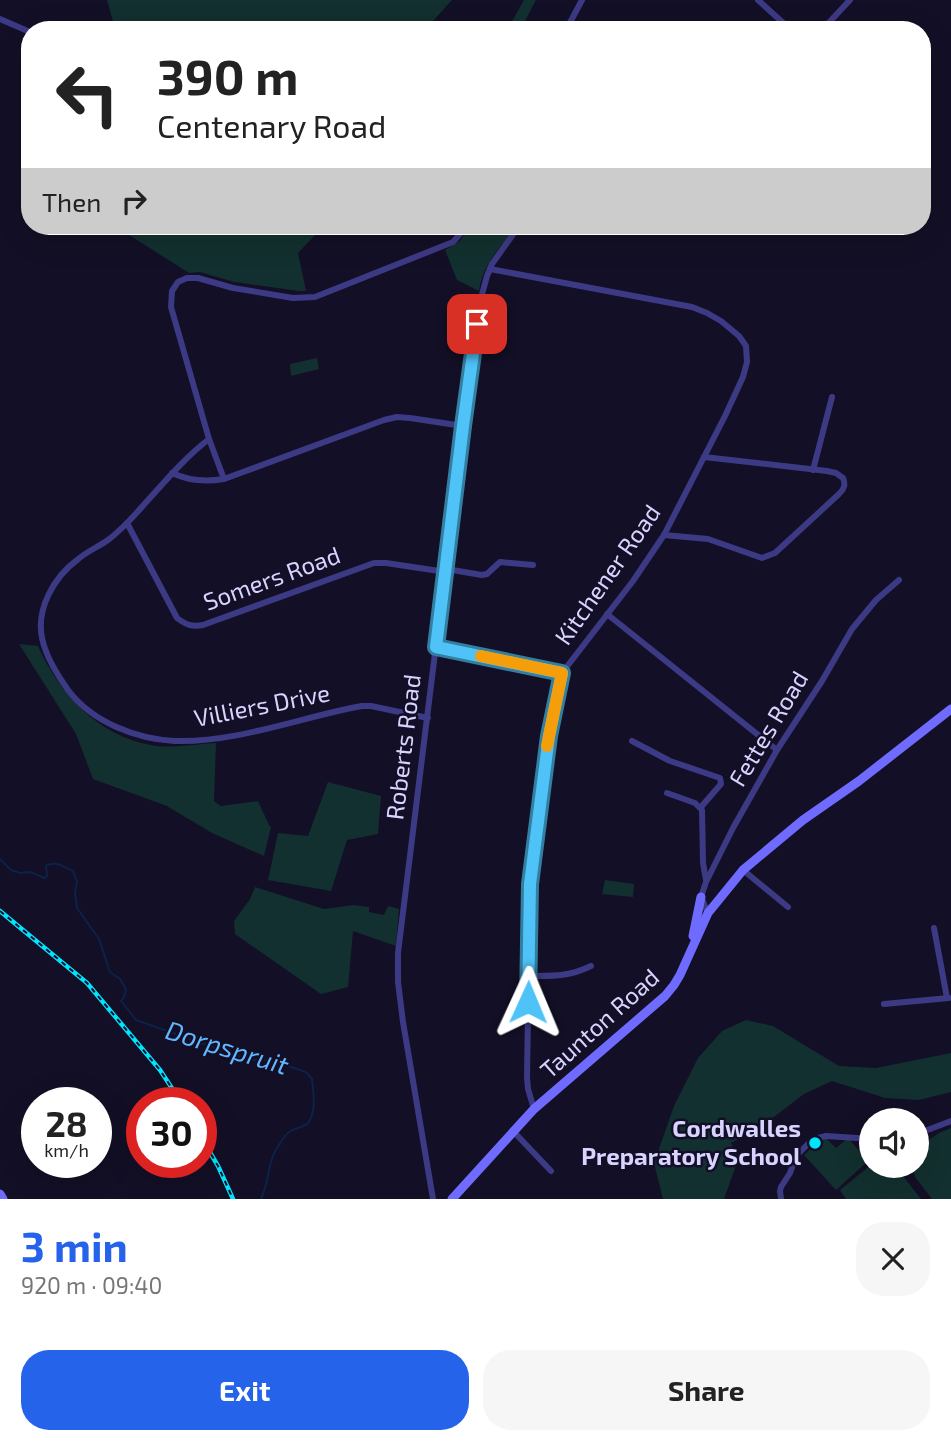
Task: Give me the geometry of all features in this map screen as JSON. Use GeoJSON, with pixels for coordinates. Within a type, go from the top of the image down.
{"type":"FeatureCollection","features":[{"type":"Feature","properties":{"kind":"street"},"geometry":{"type":"LineString","coordinates":[[571,21],[582,0]]}},
{"type":"Feature","properties":{"kind":"street"},"geometry":{"type":"LineString","coordinates":[[758,0],[781,21]]}},
{"type":"Feature","properties":{"kind":"street"},"geometry":{"type":"LineString","coordinates":[[830,21],[850,0]]}},
{"type":"Feature","properties":{"kind":"street"},"geometry":{"type":"LineString","coordinates":[[0,19],[21,29]]}},
{"type":"Feature","properties":{"kind":"street"},"geometry":{"type":"LineString","coordinates":[[224,479],[209,439],[171,307],[172,291],[178,282],[187,278],[198,278],[233,288],[293,298],[315,297],[453,242],[459,235]]}},
{"type":"Feature","properties":{"kind":"street","name":"Roberts Road"},"geometry":{"type":"LineString","coordinates":[[433,1199],[398,982],[398,953],[481,298],[489,269],[512,235]]}},
{"type":"Feature","properties":{"kind":"street","name":"Kitchener Road"},"geometry":{"type":"LineString","coordinates":[[489,269],[692,307],[721,321],[739,336],[746,346],[747,355],[743,377],[664,535],[633,581],[562,673],[549,736],[530,884],[527,1077],[534,1109]]}},
{"type":"Feature","properties":{"kind":"street"},"geometry":{"type":"LineString","coordinates":[[813,470],[832,397]]}},
{"type":"Feature","properties":{"kind":"street"},"geometry":{"type":"LineString","coordinates":[[172,473],[201,481],[224,479],[397,417],[463,426]]}},
{"type":"Feature","properties":{"kind":"street","name":"Villiers Drive"},"geometry":{"type":"LineString","coordinates":[[209,439],[194,450],[127,523],[108,540],[76,560],[57,578],[42,616],[42,637],[51,662],[70,693],[92,714],[118,728],[146,737],[173,741],[202,741],[362,706],[428,718]]}},
{"type":"Feature","properties":{"kind":"street"},"geometry":{"type":"LineString","coordinates":[[664,535],[708,539],[757,557],[768,558],[843,490],[845,482],[840,476],[827,471],[704,457]]}},
{"type":"Feature","properties":{"kind":"street","name":"Somers Road"},"geometry":{"type":"LineString","coordinates":[[127,523],[177,618],[193,626],[203,625],[374,563],[482,575],[487,574],[500,562],[533,565]]}},
{"type":"Feature","properties":{"kind":"street","name":"Fettes Road"},"geometry":{"type":"LineString","coordinates":[[701,897],[733,828],[777,750],[852,629],[876,600],[899,580]]}},
{"type":"Feature","properties":{"kind":"street"},"geometry":{"type":"LineString","coordinates":[[607,614],[777,750]]}},
{"type":"Feature","properties":{"kind":"street"},"geometry":{"type":"LineString","coordinates":[[436,647],[562,673]]}},
{"type":"Feature","properties":{"kind":"street","name":"Taunton Road"},"geometry":{"type":"LineString","coordinates":[[452,1199],[534,1109],[665,996],[680,975],[708,913],[743,870],[803,820],[951,709]]}},
{"type":"Feature","properties":{"kind":"street"},"geometry":{"type":"LineString","coordinates":[[632,741],[679,765],[720,778],[721,784],[701,807],[706,882]]}},
{"type":"Feature","properties":{"kind":"street"},"geometry":{"type":"LineString","coordinates":[[667,793],[701,807]]}},
{"type":"Feature","properties":{"kind":"street"},"geometry":{"type":"LineString","coordinates":[[743,870],[788,907]]}},
{"type":"Feature","properties":{"kind":"street"},"geometry":{"type":"LineString","coordinates":[[701,897],[708,913]]}},
{"type":"Feature","properties":{"kind":"street"},"geometry":{"type":"LineString","coordinates":[[692,945],[701,897]]}},
{"type":"Feature","properties":{"kind":"street"},"geometry":{"type":"LineString","coordinates":[[884,1004],[949,998],[934,928]]}},
{"type":"Feature","properties":{"kind":"street"},"geometry":{"type":"LineString","coordinates":[[529,976],[568,975],[591,966]]}},
{"type":"Feature","properties":{"kind":"street"},"geometry":{"type":"LineString","coordinates":[[929,1129],[951,1121]]}},
{"type":"Feature","properties":{"kind":"street"},"geometry":{"type":"LineString","coordinates":[[513,1131],[551,1171]]}},
{"type":"Feature","properties":{"kind":"street"},"geometry":{"type":"LineString","coordinates":[[782,1199],[779,1191],[796,1156],[813,1139],[826,1136],[859,1138]]}},
{"type":"Feature","properties":{"kind":"street"},"geometry":{"type":"LineString","coordinates":[[0,1194],[3,1199]]}},
{"type":"Feature","properties":{"kind":"green space"},"geometry":{"type":"Polygon","coordinates":[[[107,0],[452,0],[433,21],[113,21],[107,0]]]}},
{"type":"Feature","properties":{"kind":"green space"},"geometry":{"type":"Polygon","coordinates":[[[524,0],[536,0],[525,21],[512,21],[524,0]]]}},
{"type":"Feature","properties":{"kind":"green space"},"geometry":{"type":"Polygon","coordinates":[[[129,235],[315,235],[298,253],[306,291],[234,282],[200,272],[189,273],[129,235]]]}},
{"type":"Feature","properties":{"kind":"green space"},"geometry":{"type":"Polygon","coordinates":[[[464,235],[510,235],[488,264],[479,291],[457,280],[445,250],[461,240],[464,235]]]}},
{"type":"Feature","properties":{"kind":"green space"},"geometry":{"type":"Polygon","coordinates":[[[317,358],[319,369],[291,376],[290,364],[317,358]]]}},
{"type":"Feature","properties":{"kind":"green space"},"geometry":{"type":"Polygon","coordinates":[[[19,644],[38,646],[69,696],[97,722],[114,732],[132,740],[158,746],[216,743],[214,801],[221,806],[258,801],[271,827],[264,856],[212,833],[167,806],[93,779],[76,734],[19,644]]]}},
{"type":"Feature","properties":{"kind":"green space"},"geometry":{"type":"Polygon","coordinates":[[[328,782],[381,796],[378,834],[347,840],[331,891],[268,880],[278,833],[308,836],[328,782]]]}},
{"type":"Feature","properties":{"kind":"green space"},"geometry":{"type":"Polygon","coordinates":[[[605,880],[634,884],[633,897],[602,894],[605,880]]]}},
{"type":"Feature","properties":{"kind":"green space"},"geometry":{"type":"Polygon","coordinates":[[[255,887],[324,909],[353,905],[369,907],[369,912],[384,915],[388,906],[399,909],[396,946],[353,931],[348,987],[321,994],[235,934],[234,921],[255,887]]]}},
{"type":"Feature","properties":{"kind":"green space"},"geometry":{"type":"Polygon","coordinates":[[[746,1020],[773,1026],[839,1066],[876,1068],[951,1053],[951,1092],[919,1100],[885,1098],[832,1081],[804,1094],[762,1126],[731,1143],[739,1157],[724,1199],[663,1199],[654,1163],[674,1106],[698,1058],[722,1031],[746,1020]]]}},
{"type":"Feature","properties":{"kind":"green space"},"geometry":{"type":"Polygon","coordinates":[[[951,1128],[951,1199],[932,1199],[916,1178],[929,1178],[929,1140],[951,1128]]]}},
{"type":"Feature","properties":{"kind":"green space"},"geometry":{"type":"Polygon","coordinates":[[[824,1136],[836,1148],[848,1138],[859,1151],[859,1169],[836,1190],[804,1155],[824,1136]]]}},
{"type":"Feature","properties":{"kind":"green space"},"geometry":{"type":"Polygon","coordinates":[[[859,1175],[859,1178],[904,1178],[921,1199],[846,1199],[840,1190],[859,1175]]]}},
{"type":"Feature","properties":{"kind":"waterway","name":"Dorpspruit"},"geometry":{"type":"LineString","coordinates":[[0,859],[11,870],[30,872],[45,878],[46,866],[49,864],[60,865],[73,871],[77,882],[77,908],[99,939],[110,972],[120,979],[126,989],[121,1001],[136,1020],[250,1060],[269,1060],[306,1072],[312,1079],[314,1101],[311,1118],[306,1125],[288,1133],[277,1147],[261,1199]]}},
{"type":"Feature","properties":{"kind":"railway"},"geometry":{"type":"LineString","coordinates":[[0,911],[87,983],[171,1087]]}},
{"type":"Feature","properties":{"kind":"railway"},"geometry":{"type":"LineString","coordinates":[[217,1164],[233,1199]]}},
{"type":"Feature","properties":{"kind":"slow traffic"},"geometry":{"type":"LineString","coordinates":[[481,656],[562,673],[547,746]]}},
{"type":"Feature","properties":{"kind":"place","name":"Cordwalles Preparatory School"},"geometry":{"type":"Point","coordinates":[815,1143]}},
{"type":"Feature","properties":{"kind":"route"},"geometry":{"type":"LineString","coordinates":[[477,324],[436,647],[562,673],[549,736],[530,884],[528,1002]]}}]}
